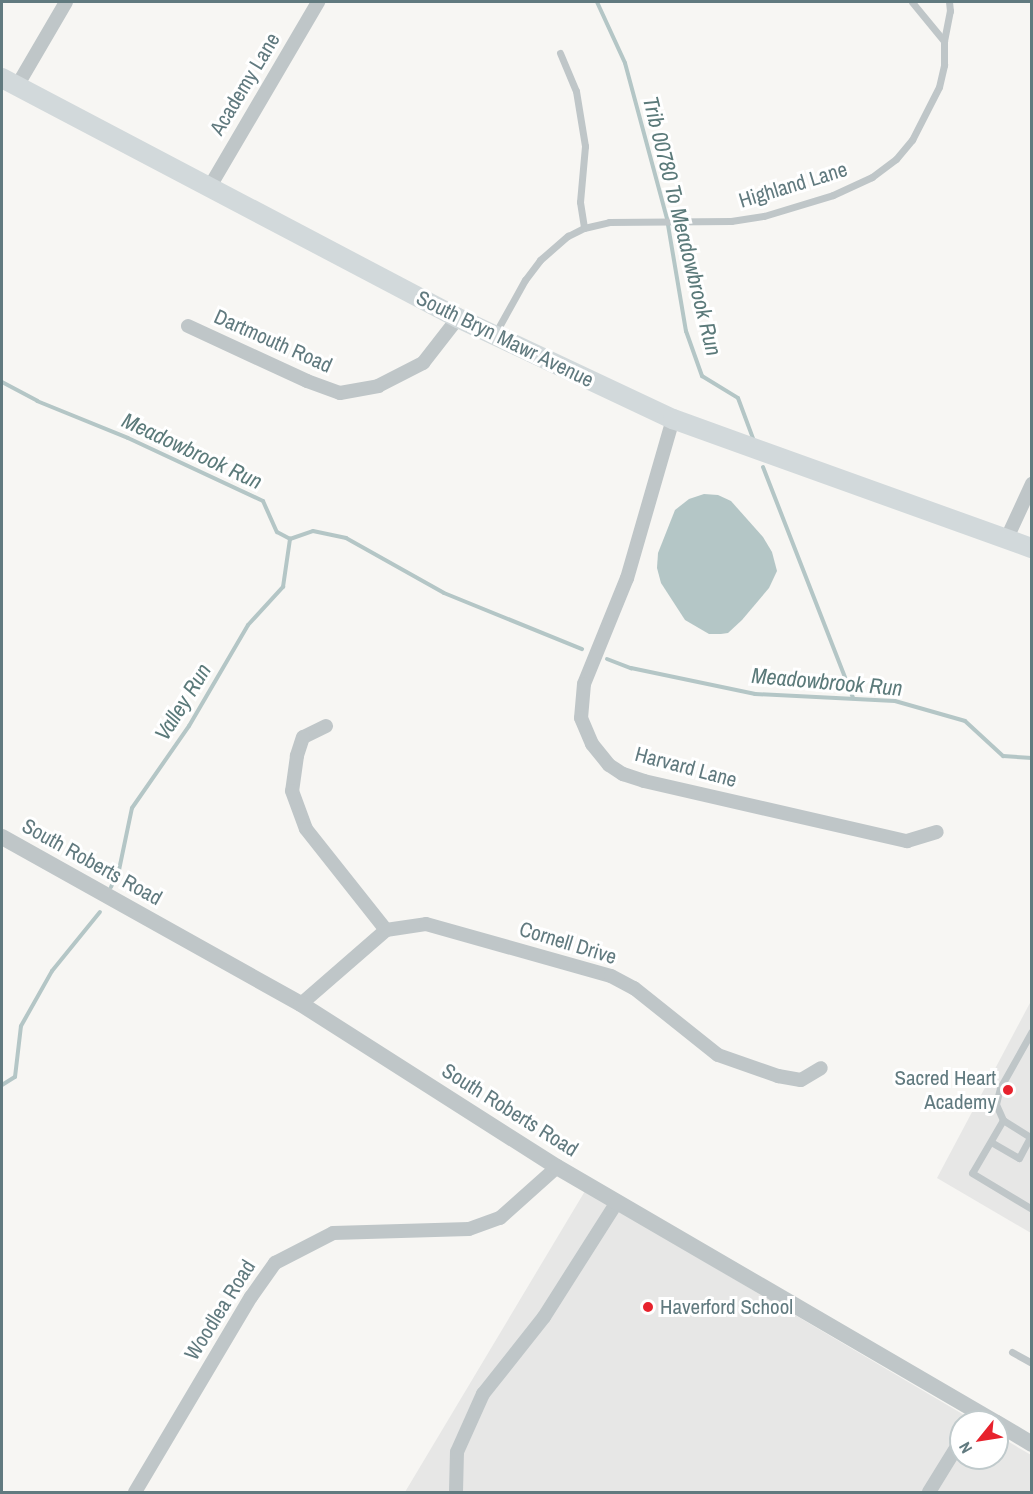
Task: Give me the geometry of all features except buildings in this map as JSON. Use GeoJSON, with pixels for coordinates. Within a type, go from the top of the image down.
{"type":"FeatureCollection","features":[{"type":"Feature","properties":{"kind":"main road","name":"South Bryn Mawr Avenue"},"geometry":{"type":"LineString","coordinates":[[9,82],[458,318],[673,419],[1032,548]]}},
{"type":"Feature","properties":{"kind":"street"},"geometry":{"type":"LineString","coordinates":[[9,82],[66,2]]}},
{"type":"Feature","properties":{"kind":"street","name":"Academy Lane"},"geometry":{"type":"LineString","coordinates":[[208,188],[318,2]]}},
{"type":"Feature","properties":{"kind":"street","name":"Dartmouth Road"},"geometry":{"type":"LineString","coordinates":[[188,327],[307,381],[340,393],[378,386],[423,363],[458,318]]}},
{"type":"Feature","properties":{"kind":"street","name":"Harvard Lane"},"geometry":{"type":"LineString","coordinates":[[673,419],[627,578],[584,684],[581,718],[592,744],[609,765],[623,774],[644,782],[907,841],[937,832]]}},
{"type":"Feature","properties":{"kind":"street"},"geometry":{"type":"LineString","coordinates":[[1007,538],[1032,484]]}},
{"type":"Feature","properties":{"kind":"street"},"geometry":{"type":"LineString","coordinates":[[301,1004],[386,930],[306,829],[292,791],[297,756],[303,737],[326,726]]}},
{"type":"Feature","properties":{"kind":"street","name":"South Roberts Road"},"geometry":{"type":"LineString","coordinates":[[2,837],[301,1004],[556,1167],[965,1410]]}},
{"type":"Feature","properties":{"kind":"street","name":"Cornell Drive"},"geometry":{"type":"LineString","coordinates":[[386,930],[426,924],[612,976],[634,988],[718,1055],[778,1076],[801,1080],[821,1068]]}},
{"type":"Feature","properties":{"kind":"street","name":"Woodlea Road"},"geometry":{"type":"LineString","coordinates":[[135,1492],[251,1297],[275,1263],[333,1233],[469,1229],[500,1218],[556,1167]]}},
{"type":"Feature","properties":{"kind":"street"},"geometry":{"type":"LineString","coordinates":[[456,1492],[457,1452],[483,1394],[544,1317],[617,1202]]}},
{"type":"Feature","properties":{"kind":"street","name":"South Roberts Road"},"geometry":{"type":"LineString","coordinates":[[1009,1431],[1032,1444]]}},
{"type":"Feature","properties":{"kind":"street"},"geometry":{"type":"LineString","coordinates":[[928,1492],[949,1459]]}},
{"type":"Feature","properties":{"kind":"lane"},"geometry":{"type":"LineString","coordinates":[[912,2],[944,41]]}},
{"type":"Feature","properties":{"kind":"lane","name":"Highland Lane"},"geometry":{"type":"LineString","coordinates":[[494,335],[525,280],[540,260],[568,236],[584,228],[609,222],[731,221],[764,216],[833,195],[872,177],[896,159],[912,140],[939,87],[944,65],[944,41],[950,11],[949,2]]}},
{"type":"Feature","properties":{"kind":"lane"},"geometry":{"type":"LineString","coordinates":[[560,53],[576,91],[585,146],[580,202],[584,228]]}},
{"type":"Feature","properties":{"kind":"lane"},"geometry":{"type":"LineString","coordinates":[[991,1142],[1019,1158],[1030,1137],[1003,1119],[996,1104],[1000,1088],[1032,1030]]}},
{"type":"Feature","properties":{"kind":"lane"},"geometry":{"type":"LineString","coordinates":[[1003,1119],[972,1173],[1032,1209]]}},
{"type":"Feature","properties":{"kind":"lane"},"geometry":{"type":"LineString","coordinates":[[1012,1352],[1032,1364]]}},
{"type":"Feature","properties":{"kind":"shaded area"},"geometry":{"type":"Polygon","coordinates":[[[704,494],[718,495],[731,501],[763,537],[772,552],[777,571],[769,588],[728,633],[709,634],[685,620],[661,583],[657,568],[658,553],[675,510],[689,499],[704,494]]]}},
{"type":"Feature","properties":{"kind":"shaded area","name":"Sacred Heart Academy"},"geometry":{"type":"Polygon","coordinates":[[[1031,1001],[1031,1233],[937,1178],[1031,1001]]]}},
{"type":"Feature","properties":{"kind":"shaded area","name":"Haverford School"},"geometry":{"type":"Polygon","coordinates":[[[585,1191],[956,1410],[949,1410],[949,1470],[1009,1470],[1009,1442],[1031,1455],[1031,1492],[405,1492],[585,1191]]]}},
{"type":"Feature","properties":{"kind":"waterway","name":"Trib 00780 To Meadowbrook Run"},"geometry":{"type":"LineString","coordinates":[[597,2],[625,63],[667,219],[686,331],[702,376],[738,398],[754,441]]}},
{"type":"Feature","properties":{"kind":"waterway","name":"Meadowbrook Run"},"geometry":{"type":"LineString","coordinates":[[2,382],[37,401],[128,438],[263,501],[277,532],[290,539],[313,531],[346,538],[444,593],[582,649]]}},
{"type":"Feature","properties":{"kind":"waterway","name":"Trib 00780 To Meadowbrook Run"},"geometry":{"type":"LineString","coordinates":[[763,467],[853,698]]}},
{"type":"Feature","properties":{"kind":"waterway","name":"Valley Run"},"geometry":{"type":"LineString","coordinates":[[111,887],[119,870],[132,808],[189,726],[248,625],[283,587],[290,539]]}},
{"type":"Feature","properties":{"kind":"waterway","name":"Meadowbrook Run"},"geometry":{"type":"LineString","coordinates":[[607,659],[631,668],[755,694],[895,701],[965,721],[1003,756],[1032,758]]}},
{"type":"Feature","properties":{"kind":"waterway","name":"Valley Run"},"geometry":{"type":"LineString","coordinates":[[2,1085],[15,1077],[21,1026],[52,971],[100,912]]}},
{"type":"Feature","properties":{"kind":"place","name":"Sacred Heart Academy"},"geometry":{"type":"Point","coordinates":[1008,1090]}},
{"type":"Feature","properties":{"kind":"place","name":"Haverford School"},"geometry":{"type":"Point","coordinates":[648,1307]}}]}
